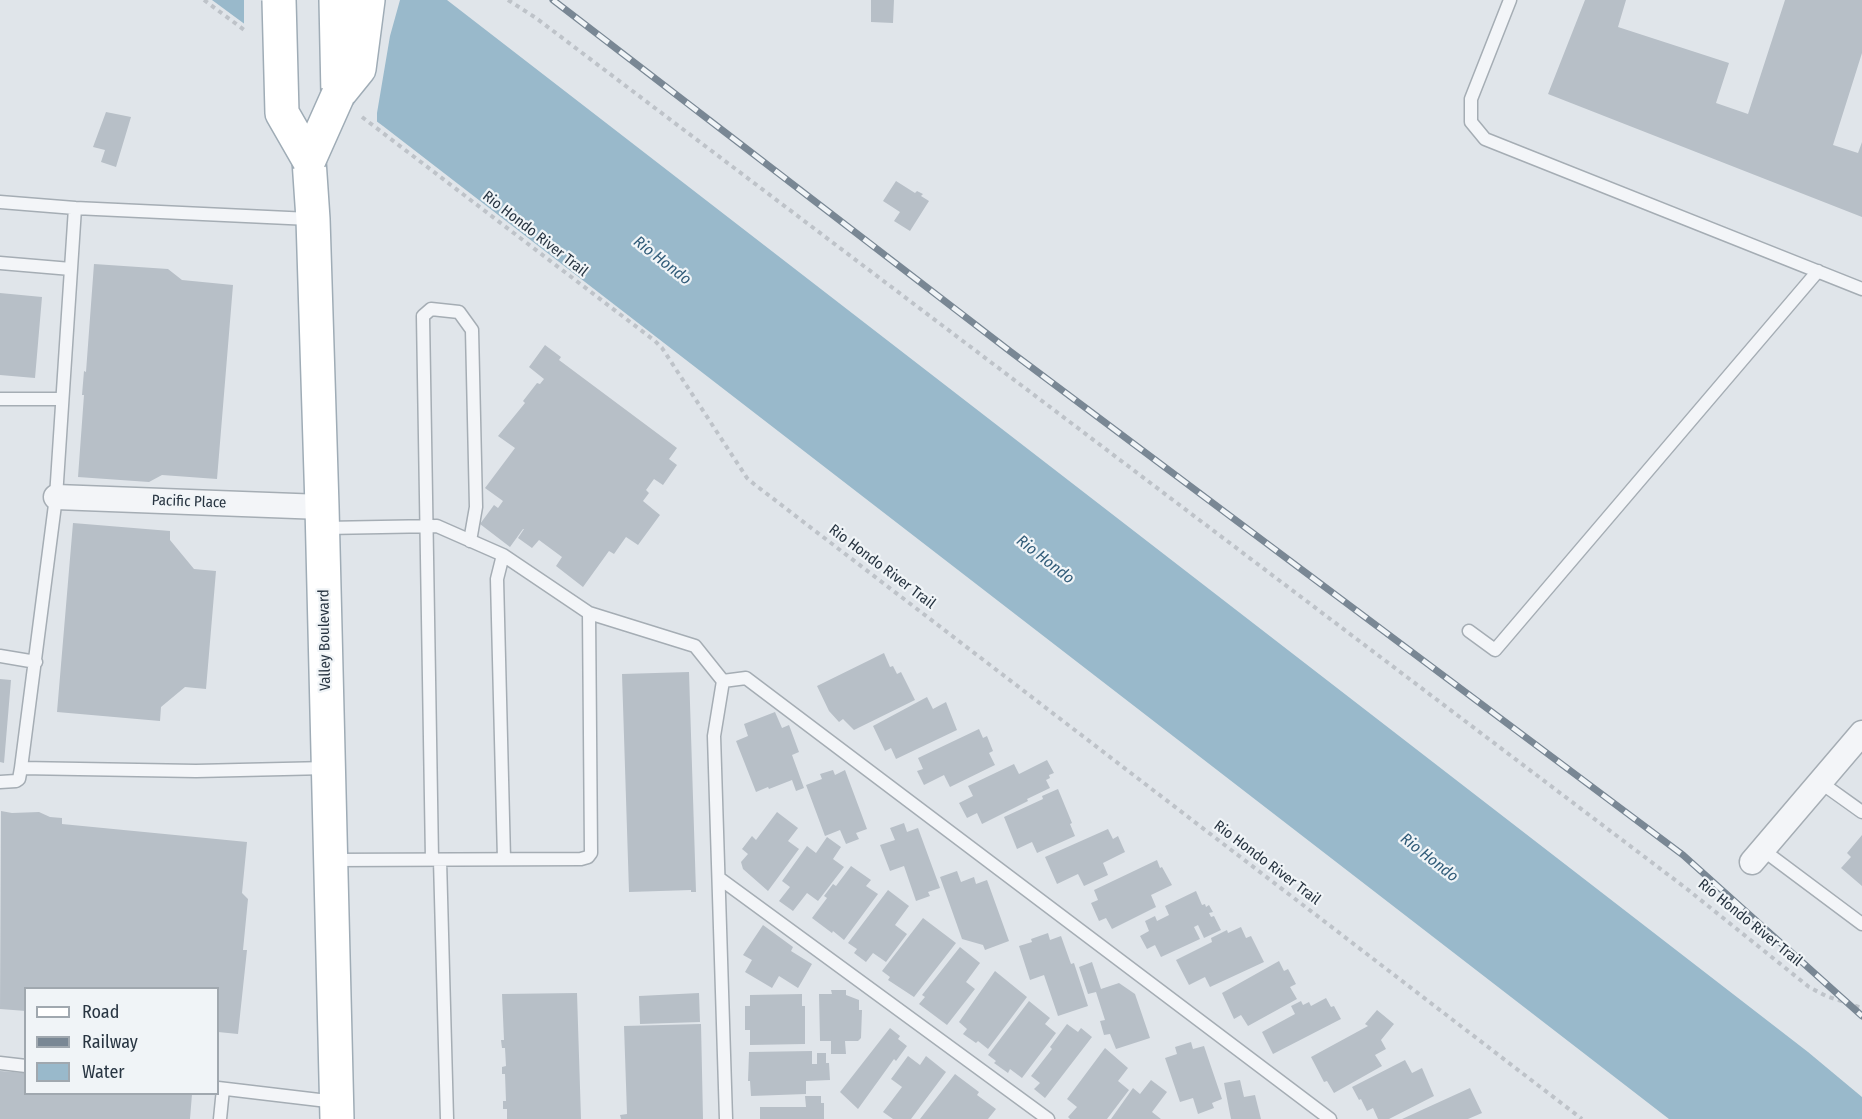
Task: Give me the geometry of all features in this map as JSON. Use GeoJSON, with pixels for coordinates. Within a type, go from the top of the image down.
{"type":"FeatureCollection","features":[{"type":"Feature","properties":{"kind":"main road","name":"Valley Boulevard"},"geometry":{"type":"LineString","coordinates":[[279,0],[282,113],[309,160],[313,219],[337,1111]]}},
{"type":"Feature","properties":{"kind":"main road","name":"Valley Boulevard"},"geometry":{"type":"LineString","coordinates":[[309,160],[350,106],[336,0]]}},
{"type":"Feature","properties":{"kind":"main road"},"geometry":{"type":"LineString","coordinates":[[350,106],[359,69],[368,0]]}},
{"type":"Feature","properties":{"kind":"street","name":"Pacific Place"},"geometry":{"type":"LineString","coordinates":[[56,497],[322,518]]}},
{"type":"Feature","properties":{"kind":"street"},"geometry":{"type":"LineString","coordinates":[[1758,856],[1862,733]]}},
{"type":"Feature","properties":{"kind":"lane"},"geometry":{"type":"LineString","coordinates":[[1510,0],[1471,99],[1471,122],[1485,139],[1862,289]]}},
{"type":"Feature","properties":{"kind":"lane"},"geometry":{"type":"LineString","coordinates":[[0,202],[75,208],[313,219]]}},
{"type":"Feature","properties":{"kind":"lane"},"geometry":{"type":"LineString","coordinates":[[0,782],[18,779],[36,662],[56,497],[75,208]]}},
{"type":"Feature","properties":{"kind":"lane"},"geometry":{"type":"LineString","coordinates":[[0,262],[71,269]]}},
{"type":"Feature","properties":{"kind":"lane"},"geometry":{"type":"LineString","coordinates":[[1469,631],[1495,650],[1818,271]]}},
{"type":"Feature","properties":{"kind":"lane"},"geometry":{"type":"LineString","coordinates":[[447,1119],[425,526],[423,316],[431,309],[459,312],[472,330],[476,507],[470,541]]}},
{"type":"Feature","properties":{"kind":"lane"},"geometry":{"type":"LineString","coordinates":[[0,399],[62,399]]}},
{"type":"Feature","properties":{"kind":"lane"},"geometry":{"type":"LineString","coordinates":[[322,518],[437,526],[503,555],[590,613],[695,646],[723,681],[714,736],[726,1119]]}},
{"type":"Feature","properties":{"kind":"lane"},"geometry":{"type":"LineString","coordinates":[[503,555],[497,579],[504,859]]}},
{"type":"Feature","properties":{"kind":"lane"},"geometry":{"type":"LineString","coordinates":[[331,860],[581,859],[588,857],[591,853],[590,613]]}},
{"type":"Feature","properties":{"kind":"lane"},"geometry":{"type":"LineString","coordinates":[[0,656],[36,662]]}},
{"type":"Feature","properties":{"kind":"lane"},"geometry":{"type":"LineString","coordinates":[[723,681],[746,678],[1326,1118]]}},
{"type":"Feature","properties":{"kind":"lane"},"geometry":{"type":"LineString","coordinates":[[21,768],[196,771],[328,768]]}},
{"type":"Feature","properties":{"kind":"lane"},"geometry":{"type":"LineString","coordinates":[[1820,782],[1862,812]]}},
{"type":"Feature","properties":{"kind":"lane"},"geometry":{"type":"LineString","coordinates":[[1758,856],[1862,924]]}},
{"type":"Feature","properties":{"kind":"lane"},"geometry":{"type":"LineString","coordinates":[[719,878],[1048,1119]]}},
{"type":"Feature","properties":{"kind":"lane"},"geometry":{"type":"LineString","coordinates":[[0,1063],[24,1066]]}},
{"type":"Feature","properties":{"kind":"lane"},"geometry":{"type":"LineString","coordinates":[[220,1119],[220,1089],[337,1111]]}},
{"type":"Feature","properties":{"kind":"path"},"geometry":{"type":"LineString","coordinates":[[204,0],[251,34]]}},
{"type":"Feature","properties":{"kind":"path","name":"Rio Hondo River Trail"},"geometry":{"type":"LineString","coordinates":[[508,0],[546,25],[1687,889],[1809,987],[1826,996],[1862,1008]]}},
{"type":"Feature","properties":{"kind":"path","name":"Rio Hondo River Trail"},"geometry":{"type":"LineString","coordinates":[[350,106],[655,341],[662,348],[747,478],[754,484],[1582,1119]]}},
{"type":"Feature","properties":{"kind":"water","name":"Rio Hondo"},"geometry":{"type":"Polygon","coordinates":[[[212,0],[447,0],[1808,1052],[1862,1097],[1862,1119],[1669,1119],[383,126],[212,0]]]}},
{"type":"Feature","properties":{"kind":"pier"},"geometry":{"type":"Polygon","coordinates":[[[244,0],[400,0],[390,36],[377,125],[244,27],[244,0]]]}},
{"type":"Feature","properties":{"kind":"building"},"geometry":{"type":"Polygon","coordinates":[[[871,0],[894,0],[893,23],[871,22],[871,0]]]}},
{"type":"Feature","properties":{"kind":"building"},"geometry":{"type":"Polygon","coordinates":[[[1585,0],[1626,0],[1618,27],[1729,63],[1716,103],[1748,114],[1785,0],[1862,0],[1862,53],[1833,145],[1858,153],[1862,142],[1862,217],[1548,94],[1585,0]]]}},
{"type":"Feature","properties":{"kind":"building"},"geometry":{"type":"Polygon","coordinates":[[[106,112],[131,117],[116,167],[101,162],[105,150],[93,147],[106,112]]]}},
{"type":"Feature","properties":{"kind":"building"},"geometry":{"type":"Polygon","coordinates":[[[896,181],[915,193],[917,191],[923,194],[921,196],[929,201],[910,231],[894,221],[900,212],[883,201],[896,181]]]}},
{"type":"Feature","properties":{"kind":"building"},"geometry":{"type":"Polygon","coordinates":[[[94,264],[168,269],[182,280],[233,285],[217,479],[162,475],[149,482],[78,477],[84,395],[82,395],[84,371],[86,372],[94,264]]]}},
{"type":"Feature","properties":{"kind":"building"},"geometry":{"type":"Polygon","coordinates":[[[0,293],[42,297],[35,378],[0,375],[0,293]]]}},
{"type":"Feature","properties":{"kind":"building"},"geometry":{"type":"Polygon","coordinates":[[[545,345],[561,357],[559,360],[677,448],[669,459],[677,465],[663,485],[654,479],[646,490],[649,493],[643,501],[660,515],[638,545],[626,537],[614,554],[609,551],[583,587],[556,566],[562,557],[539,540],[532,548],[518,538],[524,529],[510,547],[480,524],[494,505],[498,508],[503,501],[485,488],[515,448],[498,436],[525,403],[523,401],[537,383],[540,384],[544,379],[529,367],[545,345]]]}},
{"type":"Feature","properties":{"kind":"building"},"geometry":{"type":"Polygon","coordinates":[[[73,523],[170,531],[170,540],[194,569],[216,571],[206,689],[185,687],[161,707],[160,721],[57,712],[73,523]]]}},
{"type":"Feature","properties":{"kind":"building"},"geometry":{"type":"Polygon","coordinates":[[[884,653],[890,667],[893,666],[897,674],[901,672],[915,700],[854,730],[843,719],[839,722],[829,711],[817,686],[884,653]]]}},
{"type":"Feature","properties":{"kind":"building"},"geometry":{"type":"Polygon","coordinates":[[[689,672],[696,892],[691,892],[691,890],[629,892],[622,674],[689,672]]]}},
{"type":"Feature","properties":{"kind":"building"},"geometry":{"type":"Polygon","coordinates":[[[0,679],[11,680],[4,763],[0,762],[0,679]]]}},
{"type":"Feature","properties":{"kind":"building"},"geometry":{"type":"Polygon","coordinates":[[[927,697],[933,709],[946,702],[957,730],[896,759],[891,748],[885,751],[873,726],[927,697]]]}},
{"type":"Feature","properties":{"kind":"building"},"geometry":{"type":"Polygon","coordinates":[[[775,712],[782,728],[789,725],[799,752],[792,755],[804,788],[796,791],[792,780],[756,792],[736,741],[748,736],[744,724],[775,712]]]}},
{"type":"Feature","properties":{"kind":"building"},"geometry":{"type":"Polygon","coordinates":[[[979,729],[983,738],[987,736],[993,751],[989,753],[995,765],[950,787],[944,775],[924,785],[917,771],[923,769],[918,758],[979,729]]]}},
{"type":"Feature","properties":{"kind":"building"},"geometry":{"type":"Polygon","coordinates":[[[1047,760],[1054,773],[1046,780],[1050,788],[982,824],[977,813],[967,818],[959,803],[973,796],[968,786],[1014,764],[1019,774],[1047,760]]]}},
{"type":"Feature","properties":{"kind":"building"},"geometry":{"type":"Polygon","coordinates":[[[833,770],[835,775],[845,770],[867,829],[856,833],[859,839],[846,844],[840,830],[825,836],[806,785],[822,779],[820,774],[833,770]]]}},
{"type":"Feature","properties":{"kind":"building"},"geometry":{"type":"Polygon","coordinates":[[[1058,789],[1075,836],[1037,853],[1032,842],[1017,849],[1004,817],[1043,799],[1042,796],[1058,789]]]}},
{"type":"Feature","properties":{"kind":"building"},"geometry":{"type":"Polygon","coordinates":[[[1,811],[39,812],[50,817],[62,818],[62,824],[247,842],[242,893],[248,899],[243,950],[247,950],[238,1034],[219,1032],[219,987],[24,987],[24,1011],[0,1009],[1,811]]]}},
{"type":"Feature","properties":{"kind":"building"},"geometry":{"type":"Polygon","coordinates":[[[777,812],[798,828],[788,841],[799,849],[768,891],[743,869],[741,862],[748,854],[742,849],[752,836],[756,840],[777,812]]]}},
{"type":"Feature","properties":{"kind":"building"},"geometry":{"type":"Polygon","coordinates":[[[904,823],[907,832],[918,828],[940,888],[928,892],[930,896],[916,901],[904,866],[890,871],[880,845],[895,840],[890,828],[904,823]]]}},
{"type":"Feature","properties":{"kind":"building"},"geometry":{"type":"Polygon","coordinates":[[[1108,829],[1113,839],[1118,836],[1125,852],[1103,863],[1108,875],[1084,886],[1078,874],[1057,884],[1045,857],[1108,829]]]}},
{"type":"Feature","properties":{"kind":"building"},"geometry":{"type":"Polygon","coordinates":[[[1862,835],[1862,886],[1841,868],[1851,857],[1847,853],[1862,835]]]}},
{"type":"Feature","properties":{"kind":"building"},"geometry":{"type":"Polygon","coordinates":[[[827,837],[841,847],[833,859],[844,867],[818,901],[807,893],[793,911],[779,901],[790,887],[782,881],[807,846],[816,853],[827,837]]]}},
{"type":"Feature","properties":{"kind":"building"},"geometry":{"type":"Polygon","coordinates":[[[1157,860],[1172,885],[1151,895],[1156,907],[1112,929],[1106,918],[1099,921],[1091,903],[1098,900],[1094,890],[1157,860]]]}},
{"type":"Feature","properties":{"kind":"building"},"geometry":{"type":"Polygon","coordinates":[[[851,866],[871,880],[866,886],[878,894],[844,940],[812,918],[827,898],[824,896],[833,884],[836,886],[851,866]]]}},
{"type":"Feature","properties":{"kind":"building"},"geometry":{"type":"Polygon","coordinates":[[[957,871],[961,882],[974,877],[976,884],[987,880],[1009,941],[985,950],[983,945],[962,939],[940,877],[957,871]]]}},
{"type":"Feature","properties":{"kind":"building"},"geometry":{"type":"Polygon","coordinates":[[[888,890],[909,906],[895,925],[907,934],[886,962],[873,953],[866,962],[854,953],[857,949],[848,943],[888,890]]]}},
{"type":"Feature","properties":{"kind":"building"},"geometry":{"type":"Polygon","coordinates":[[[1196,891],[1202,905],[1205,904],[1206,907],[1209,905],[1213,912],[1209,913],[1211,917],[1214,916],[1221,930],[1204,938],[1198,925],[1194,927],[1200,939],[1161,957],[1155,945],[1147,949],[1140,936],[1149,931],[1145,921],[1155,916],[1157,921],[1169,915],[1165,906],[1196,891]]]}},
{"type":"Feature","properties":{"kind":"building"},"geometry":{"type":"Polygon","coordinates":[[[923,918],[956,943],[914,997],[888,980],[890,977],[882,971],[923,918]]]}},
{"type":"Feature","properties":{"kind":"building"},"geometry":{"type":"Polygon","coordinates":[[[763,925],[793,947],[791,951],[812,964],[798,988],[779,976],[772,988],[745,972],[752,960],[743,955],[763,925]]]}},
{"type":"Feature","properties":{"kind":"building"},"geometry":{"type":"Polygon","coordinates":[[[1241,927],[1246,938],[1251,936],[1264,962],[1210,987],[1205,977],[1189,985],[1176,960],[1212,942],[1211,938],[1227,930],[1228,933],[1241,927]]]}},
{"type":"Feature","properties":{"kind":"building"},"geometry":{"type":"Polygon","coordinates":[[[1048,933],[1050,940],[1061,936],[1071,964],[1074,963],[1088,1006],[1058,1016],[1044,975],[1030,980],[1019,946],[1048,933]]]}},
{"type":"Feature","properties":{"kind":"building"},"geometry":{"type":"Polygon","coordinates":[[[960,947],[980,963],[966,982],[975,989],[947,1025],[919,1004],[925,997],[922,995],[960,947]]]}},
{"type":"Feature","properties":{"kind":"building"},"geometry":{"type":"Polygon","coordinates":[[[1279,961],[1284,971],[1288,969],[1296,984],[1290,987],[1297,999],[1248,1026],[1241,1015],[1234,1019],[1222,993],[1279,961]]]}},
{"type":"Feature","properties":{"kind":"building"},"geometry":{"type":"Polygon","coordinates":[[[1092,962],[1101,989],[1119,983],[1135,994],[1150,1038],[1116,1049],[1110,1034],[1104,1035],[1100,1021],[1105,1020],[1096,992],[1088,994],[1079,967],[1092,962]]]}},
{"type":"Feature","properties":{"kind":"building"},"geometry":{"type":"Polygon","coordinates":[[[995,971],[1027,997],[988,1049],[963,1034],[967,1029],[959,1022],[995,971]]]}},
{"type":"Feature","properties":{"kind":"building"},"geometry":{"type":"Polygon","coordinates":[[[831,990],[846,990],[846,995],[859,1000],[859,1010],[862,1010],[861,1038],[858,1041],[845,1041],[846,1054],[831,1054],[831,1041],[820,1041],[819,994],[832,994],[831,990]]]}},
{"type":"Feature","properties":{"kind":"building"},"geometry":{"type":"Polygon","coordinates":[[[577,993],[581,1119],[507,1119],[507,1109],[503,1109],[503,1101],[506,1101],[505,1074],[502,1074],[502,1067],[506,1066],[505,1048],[502,1048],[501,1040],[504,1040],[502,994],[577,993]]]}},
{"type":"Feature","properties":{"kind":"building"},"geometry":{"type":"Polygon","coordinates":[[[699,993],[700,1022],[640,1024],[639,996],[699,993]]]}},
{"type":"Feature","properties":{"kind":"building"},"geometry":{"type":"Polygon","coordinates":[[[802,994],[802,1006],[805,1006],[805,1044],[750,1045],[750,1030],[745,1030],[745,1006],[750,1006],[750,995],[802,994]]]}},
{"type":"Feature","properties":{"kind":"building"},"geometry":{"type":"Polygon","coordinates":[[[1326,998],[1331,1007],[1334,1006],[1341,1019],[1273,1054],[1262,1032],[1295,1014],[1291,1006],[1301,1001],[1303,1005],[1309,1002],[1311,1006],[1326,998]]]}},
{"type":"Feature","properties":{"kind":"building"},"geometry":{"type":"Polygon","coordinates":[[[1029,1001],[1050,1018],[1045,1024],[1056,1033],[1022,1078],[1010,1069],[1008,1073],[994,1063],[996,1061],[988,1055],[1029,1001]]]}},
{"type":"Feature","properties":{"kind":"building"},"geometry":{"type":"Polygon","coordinates":[[[1377,1010],[1394,1024],[1381,1040],[1386,1049],[1375,1055],[1382,1066],[1334,1093],[1327,1081],[1324,1082],[1311,1057],[1368,1026],[1365,1024],[1377,1010]]]}},
{"type":"Feature","properties":{"kind":"building"},"geometry":{"type":"Polygon","coordinates":[[[701,1024],[703,1119],[621,1119],[620,1115],[627,1114],[624,1026],[701,1024]]]}},
{"type":"Feature","properties":{"kind":"building"},"geometry":{"type":"Polygon","coordinates":[[[1067,1024],[1078,1032],[1081,1028],[1092,1037],[1045,1098],[1034,1089],[1040,1083],[1031,1076],[1052,1049],[1050,1047],[1067,1024]]]}},
{"type":"Feature","properties":{"kind":"building"},"geometry":{"type":"Polygon","coordinates":[[[890,1028],[907,1046],[896,1061],[894,1059],[858,1109],[840,1092],[890,1028]]]}},
{"type":"Feature","properties":{"kind":"building"},"geometry":{"type":"Polygon","coordinates":[[[1191,1042],[1193,1049],[1204,1046],[1222,1099],[1212,1103],[1214,1108],[1198,1114],[1193,1098],[1180,1102],[1165,1058],[1177,1054],[1175,1047],[1191,1042]]]}},
{"type":"Feature","properties":{"kind":"building"},"geometry":{"type":"Polygon","coordinates":[[[1105,1048],[1128,1068],[1118,1081],[1129,1090],[1107,1119],[1070,1119],[1068,1117],[1077,1107],[1067,1099],[1105,1048]]]}},
{"type":"Feature","properties":{"kind":"building"},"geometry":{"type":"Polygon","coordinates":[[[812,1051],[812,1064],[817,1064],[817,1053],[826,1053],[830,1080],[806,1081],[806,1094],[751,1096],[750,1081],[748,1081],[749,1052],[812,1051]]]}},
{"type":"Feature","properties":{"kind":"building"},"geometry":{"type":"Polygon","coordinates":[[[908,1056],[920,1065],[926,1056],[946,1072],[911,1119],[893,1119],[883,1112],[902,1087],[891,1079],[908,1056]]]}},
{"type":"Feature","properties":{"kind":"building"},"geometry":{"type":"Polygon","coordinates":[[[1405,1060],[1412,1073],[1422,1068],[1434,1096],[1389,1119],[1378,1119],[1373,1108],[1367,1111],[1352,1087],[1405,1060]]]}},
{"type":"Feature","properties":{"kind":"building"},"geometry":{"type":"Polygon","coordinates":[[[0,1071],[24,1073],[24,1095],[192,1095],[190,1119],[0,1119],[0,1071]]]}},
{"type":"Feature","properties":{"kind":"building"},"geometry":{"type":"Polygon","coordinates":[[[955,1074],[979,1092],[977,1095],[996,1109],[988,1119],[920,1119],[955,1074]]]}},
{"type":"Feature","properties":{"kind":"building"},"geometry":{"type":"Polygon","coordinates":[[[1151,1080],[1167,1092],[1152,1112],[1161,1119],[1111,1119],[1133,1088],[1140,1094],[1151,1080]]]}},
{"type":"Feature","properties":{"kind":"building"},"geometry":{"type":"Polygon","coordinates":[[[1240,1080],[1244,1097],[1255,1095],[1261,1119],[1231,1119],[1224,1083],[1240,1080]]]}},
{"type":"Feature","properties":{"kind":"building"},"geometry":{"type":"Polygon","coordinates":[[[1470,1088],[1482,1113],[1468,1119],[1402,1119],[1470,1088]]]}},
{"type":"Feature","properties":{"kind":"building"},"geometry":{"type":"Polygon","coordinates":[[[805,1096],[821,1096],[821,1103],[824,1103],[824,1119],[760,1119],[760,1107],[806,1107],[805,1096]]]}},
{"type":"Feature","properties":{"kind":"railway"},"geometry":{"type":"LineString","coordinates":[[553,0],[1011,352],[1683,855],[1862,1016]]}}]}
